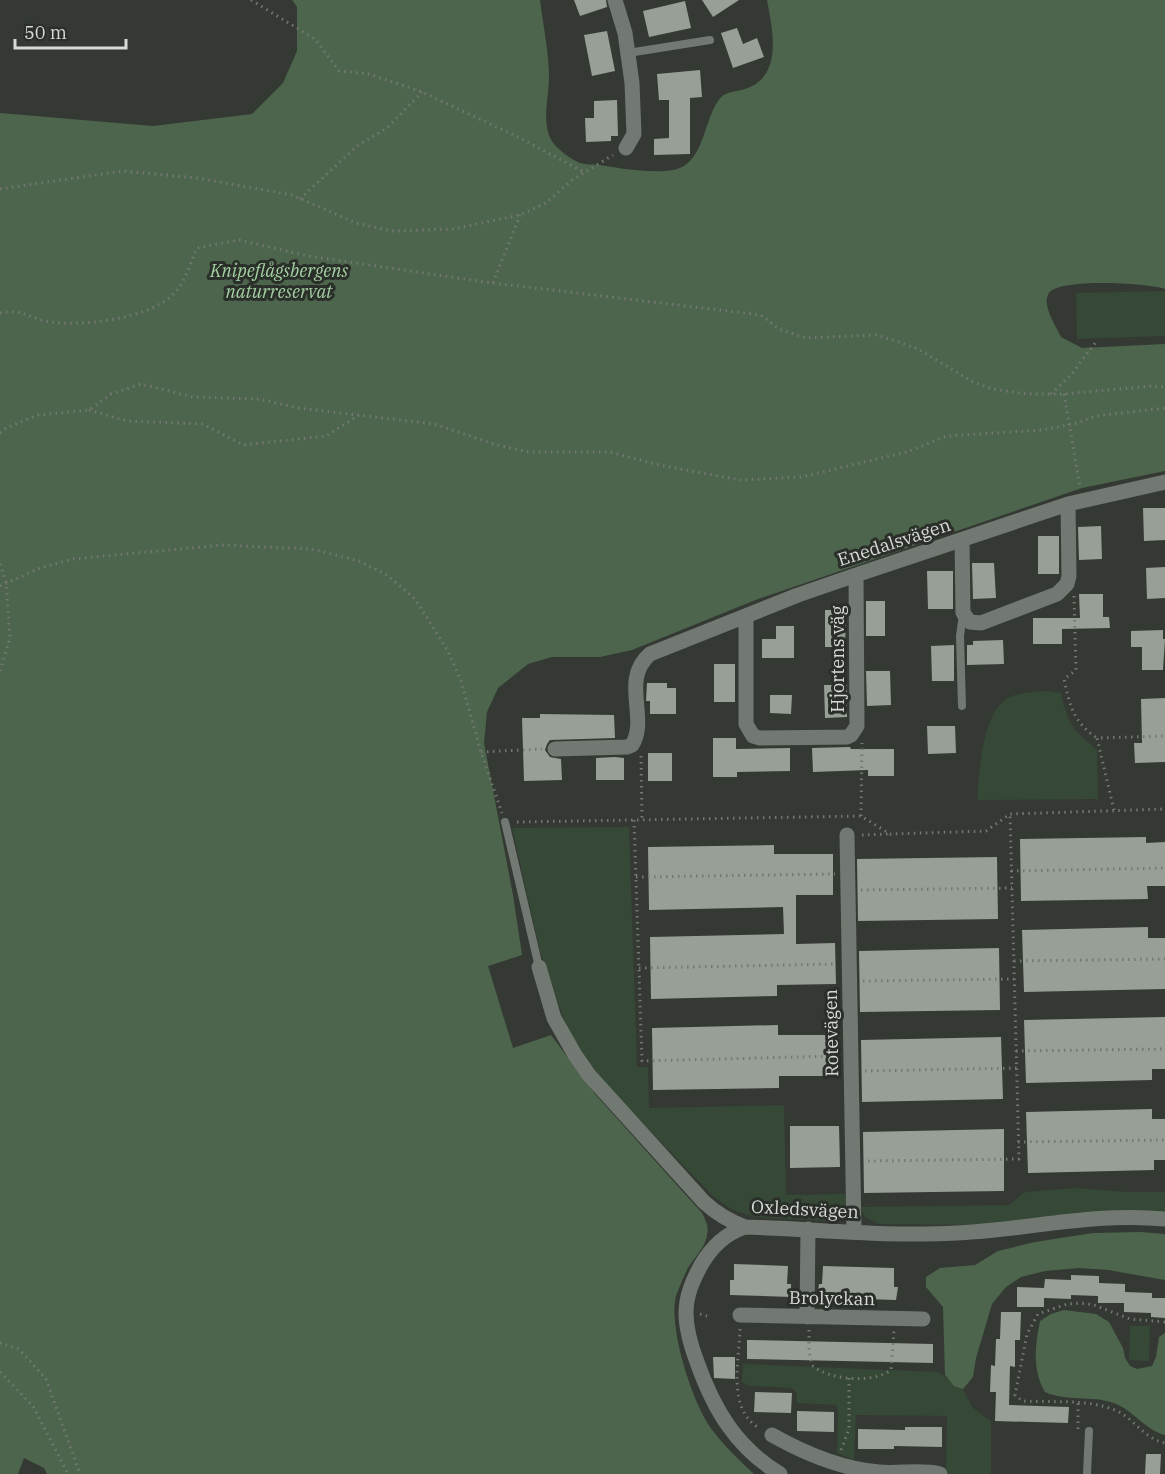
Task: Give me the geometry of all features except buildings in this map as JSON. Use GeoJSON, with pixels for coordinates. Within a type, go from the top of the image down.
{"type":"FeatureCollection","features":[{"type":"Feature","properties":{"kind":"street"},"geometry":{"type":"LineString","coordinates":[[615,0],[633,83],[634,134],[626,148]]}},
{"type":"Feature","properties":{"kind":"street","name":"Enedalsvägen"},"geometry":{"type":"LineString","coordinates":[[635,740],[636,678],[643,661],[660,650],[856,575],[1076,502],[1165,482]]}},
{"type":"Feature","properties":{"kind":"street"},"geometry":{"type":"LineString","coordinates":[[962,540],[963,613],[970,622],[981,623],[1058,594],[1067,584],[1076,502]]}},
{"type":"Feature","properties":{"kind":"street","name":"Hjortens väg"},"geometry":{"type":"LineString","coordinates":[[746,616],[746,724],[753,736],[760,738],[847,738],[857,726],[856,575]]}},
{"type":"Feature","properties":{"kind":"street"},"geometry":{"type":"LineString","coordinates":[[555,749],[627,747],[635,740]]}},
{"type":"Feature","properties":{"kind":"street","name":"Rotevägen"},"geometry":{"type":"LineString","coordinates":[[847,835],[854,1231]]}},
{"type":"Feature","properties":{"kind":"street","name":"Oxledsvägen"},"geometry":{"type":"LineString","coordinates":[[539,967],[554,1018],[562,1035],[589,1075],[704,1202],[725,1219],[745,1227],[901,1234],[993,1231],[1122,1216],[1165,1219]]}},
{"type":"Feature","properties":{"kind":"street"},"geometry":{"type":"LineString","coordinates":[[745,1227],[722,1238],[704,1260],[690,1286],[687,1301],[687,1326],[702,1378],[725,1423],[751,1453],[780,1474]]}},
{"type":"Feature","properties":{"kind":"street"},"geometry":{"type":"LineString","coordinates":[[808,1229],[808,1317]]}},
{"type":"Feature","properties":{"kind":"street","name":"Brolyckan"},"geometry":{"type":"LineString","coordinates":[[740,1315],[923,1319]]}},
{"type":"Feature","properties":{"kind":"street"},"geometry":{"type":"LineString","coordinates":[[772,1435],[807,1452],[877,1472],[940,1474]]}},
{"type":"Feature","properties":{"kind":"lane"},"geometry":{"type":"LineString","coordinates":[[628,53],[710,40]]}},
{"type":"Feature","properties":{"kind":"lane"},"geometry":{"type":"LineString","coordinates":[[962,706],[960,636],[963,613]]}},
{"type":"Feature","properties":{"kind":"lane"},"geometry":{"type":"LineString","coordinates":[[505,822],[539,967]]}},
{"type":"Feature","properties":{"kind":"lane"},"geometry":{"type":"LineString","coordinates":[[1087,1474],[1089,1431]]}},
{"type":"Feature","properties":{"kind":"path"},"geometry":{"type":"LineString","coordinates":[[251,0],[315,39],[339,71],[369,75],[422,93],[518,137],[584,172]]}},
{"type":"Feature","properties":{"kind":"path"},"geometry":{"type":"LineString","coordinates":[[300,199],[357,146],[387,128],[422,93]]}},
{"type":"Feature","properties":{"kind":"path"},"geometry":{"type":"LineString","coordinates":[[0,189],[123,171],[197,178],[292,195],[356,223],[392,231],[453,229],[520,215],[546,203],[572,180],[626,148]]}},
{"type":"Feature","properties":{"kind":"path"},"geometry":{"type":"LineString","coordinates":[[493,283],[520,215]]}},
{"type":"Feature","properties":{"kind":"path"},"geometry":{"type":"LineString","coordinates":[[0,313],[14,310],[46,321],[85,323],[134,316],[160,303],[177,290],[197,248],[239,240],[308,256],[493,283],[761,315],[779,329],[805,338],[876,335],[920,350],[971,381],[992,389],[1027,394],[1064,394],[1151,386],[1165,387]]}},
{"type":"Feature","properties":{"kind":"path"},"geometry":{"type":"LineString","coordinates":[[1051,394],[1071,375],[1095,343]]}},
{"type":"Feature","properties":{"kind":"path"},"geometry":{"type":"LineString","coordinates":[[89,410],[111,394],[141,384],[193,397],[259,399],[298,408],[434,424],[496,445],[529,452],[610,452],[659,465],[740,480],[801,477],[907,452],[947,436],[1042,429],[1077,423],[1095,416],[1165,408]]}},
{"type":"Feature","properties":{"kind":"path"},"geometry":{"type":"LineString","coordinates":[[1064,394],[1070,424],[1076,502]]}},
{"type":"Feature","properties":{"kind":"path"},"geometry":{"type":"LineString","coordinates":[[0,433],[6,428],[38,415],[89,410],[127,421],[202,424],[243,445],[326,436],[358,415]]}},
{"type":"Feature","properties":{"kind":"path"},"geometry":{"type":"LineString","coordinates":[[0,586],[40,568],[73,559],[222,545],[311,549],[359,561],[387,575],[415,599],[443,643],[461,681],[481,752],[505,822],[861,816],[890,834]]}},
{"type":"Feature","properties":{"kind":"path"},"geometry":{"type":"LineString","coordinates":[[0,564],[6,582],[10,638],[0,671]]}},
{"type":"Feature","properties":{"kind":"path"},"geometry":{"type":"LineString","coordinates":[[1067,584],[1074,597],[1076,670],[1064,679],[1073,713],[1079,723],[1098,738],[1114,811]]}},
{"type":"Feature","properties":{"kind":"path"},"geometry":{"type":"LineString","coordinates":[[855,731],[862,743],[861,816]]}},
{"type":"Feature","properties":{"kind":"path"},"geometry":{"type":"LineString","coordinates":[[1098,738],[1165,736]]}},
{"type":"Feature","properties":{"kind":"path"},"geometry":{"type":"LineString","coordinates":[[635,740],[641,752],[642,820]]}},
{"type":"Feature","properties":{"kind":"path"},"geometry":{"type":"LineString","coordinates":[[481,752],[555,749]]}},
{"type":"Feature","properties":{"kind":"path"},"geometry":{"type":"LineString","coordinates":[[847,835],[986,831],[1010,814],[1165,809]]}},
{"type":"Feature","properties":{"kind":"path"},"geometry":{"type":"LineString","coordinates":[[853,1162],[1019,1159],[1010,814]]}},
{"type":"Feature","properties":{"kind":"path"},"geometry":{"type":"LineString","coordinates":[[634,820],[642,1061],[1017,1068]]}},
{"type":"Feature","properties":{"kind":"path"},"geometry":{"type":"LineString","coordinates":[[1011,871],[1165,868]]}},
{"type":"Feature","properties":{"kind":"path"},"geometry":{"type":"LineString","coordinates":[[636,877],[848,874]]}},
{"type":"Feature","properties":{"kind":"path"},"geometry":{"type":"LineString","coordinates":[[848,891],[1012,888]]}},
{"type":"Feature","properties":{"kind":"path"},"geometry":{"type":"LineString","coordinates":[[1014,961],[1165,959]]}},
{"type":"Feature","properties":{"kind":"path"},"geometry":{"type":"LineString","coordinates":[[639,968],[849,964]]}},
{"type":"Feature","properties":{"kind":"path"},"geometry":{"type":"LineString","coordinates":[[850,982],[1014,979]]}},
{"type":"Feature","properties":{"kind":"path"},"geometry":{"type":"LineString","coordinates":[[1016,1051],[1165,1049]]}},
{"type":"Feature","properties":{"kind":"path"},"geometry":{"type":"LineString","coordinates":[[1018,1142],[1165,1140]]}},
{"type":"Feature","properties":{"kind":"path"},"geometry":{"type":"LineString","coordinates":[[1165,1322],[1130,1319],[1094,1305],[1081,1303],[1067,1304],[1038,1314],[1028,1334],[1015,1389],[1018,1399],[1097,1405],[1118,1412],[1152,1438],[1165,1443]]}},
{"type":"Feature","properties":{"kind":"path"},"geometry":{"type":"LineString","coordinates":[[740,1315],[738,1383],[740,1406],[750,1422],[772,1435]]}},
{"type":"Feature","properties":{"kind":"path"},"geometry":{"type":"LineString","coordinates":[[808,1317],[809,1351],[812,1365],[825,1373],[849,1378],[881,1376],[891,1370],[894,1318]]}},
{"type":"Feature","properties":{"kind":"path"},"geometry":{"type":"LineString","coordinates":[[0,1343],[19,1349],[46,1379],[80,1474]]}},
{"type":"Feature","properties":{"kind":"path"},"geometry":{"type":"LineString","coordinates":[[0,1372],[33,1406],[68,1474]]}},
{"type":"Feature","properties":{"kind":"path"},"geometry":{"type":"LineString","coordinates":[[837,1462],[849,1429],[849,1378]]}},
{"type":"Feature","properties":{"kind":"path"},"geometry":{"type":"LineString","coordinates":[[1078,1403],[1078,1430]]}},
{"type":"Feature","properties":{"kind":"green space","name":"Knipeflågsbergens naturreservat"},"geometry":{"type":"Polygon","coordinates":[[[292,0],[540,0],[549,68],[546,120],[547,129],[554,144],[566,155],[580,163],[630,170],[666,171],[684,166],[691,160],[721,97],[750,87],[767,71],[771,60],[773,36],[767,0],[1165,0],[1165,289],[1104,283],[1069,285],[1056,288],[1049,293],[1047,303],[1061,337],[1082,348],[1165,344],[1165,471],[1082,488],[758,599],[632,650],[600,657],[552,657],[528,664],[498,688],[487,712],[484,743],[522,955],[488,966],[513,1048],[551,1035],[596,1095],[702,1213],[708,1232],[706,1240],[687,1270],[676,1296],[674,1309],[678,1344],[689,1382],[710,1427],[754,1474],[47,1474],[44,1468],[24,1458],[18,1474],[0,1474],[0,113],[153,126],[252,114],[283,83],[297,51],[297,7],[292,0]]]}},
{"type":"Feature","properties":{"kind":"green space"},"geometry":{"type":"Polygon","coordinates":[[[1165,291],[1165,336],[1077,339],[1076,293],[1165,291]]]}},
{"type":"Feature","properties":{"kind":"green space"},"geometry":{"type":"Polygon","coordinates":[[[1046,691],[1061,693],[1072,725],[1097,751],[1098,799],[977,800],[984,744],[992,716],[999,705],[1008,698],[1046,691]]]}},
{"type":"Feature","properties":{"kind":"green space"},"geometry":{"type":"Polygon","coordinates":[[[629,827],[637,1067],[648,1067],[649,1108],[784,1105],[786,1195],[846,1194],[844,1211],[836,1219],[831,1221],[754,1217],[731,1209],[713,1196],[627,1107],[575,1045],[540,951],[512,828],[629,827]]]}},
{"type":"Feature","properties":{"kind":"green space"},"geometry":{"type":"Polygon","coordinates":[[[1075,1188],[1165,1192],[1165,1212],[965,1225],[879,1224],[865,1217],[861,1207],[1009,1205],[1025,1192],[1075,1188]]]}},
{"type":"Feature","properties":{"kind":"green space"},"geometry":{"type":"Polygon","coordinates":[[[1093,1233],[1165,1234],[1165,1280],[1108,1270],[1079,1268],[1045,1271],[1021,1277],[1006,1287],[992,1304],[976,1358],[973,1377],[963,1389],[954,1386],[945,1375],[943,1307],[926,1287],[926,1277],[940,1268],[975,1265],[998,1251],[1035,1242],[1093,1233]]]}},
{"type":"Feature","properties":{"kind":"green space"},"geometry":{"type":"Polygon","coordinates":[[[1064,1310],[1096,1314],[1109,1322],[1123,1348],[1125,1358],[1130,1366],[1137,1369],[1152,1366],[1159,1337],[1165,1333],[1165,1435],[1151,1429],[1114,1403],[1097,1399],[1062,1397],[1045,1392],[1036,1366],[1040,1321],[1064,1310]]]}},
{"type":"Feature","properties":{"kind":"green space"},"geometry":{"type":"Polygon","coordinates":[[[1130,1326],[1150,1326],[1149,1361],[1129,1360],[1130,1326]]]}},
{"type":"Feature","properties":{"kind":"green space"},"geometry":{"type":"Polygon","coordinates":[[[743,1364],[938,1372],[963,1389],[972,1407],[991,1421],[991,1474],[949,1474],[946,1470],[947,1416],[856,1415],[854,1460],[837,1453],[838,1409],[836,1405],[797,1403],[797,1394],[792,1388],[749,1386],[742,1382],[743,1364]]]}}]}
